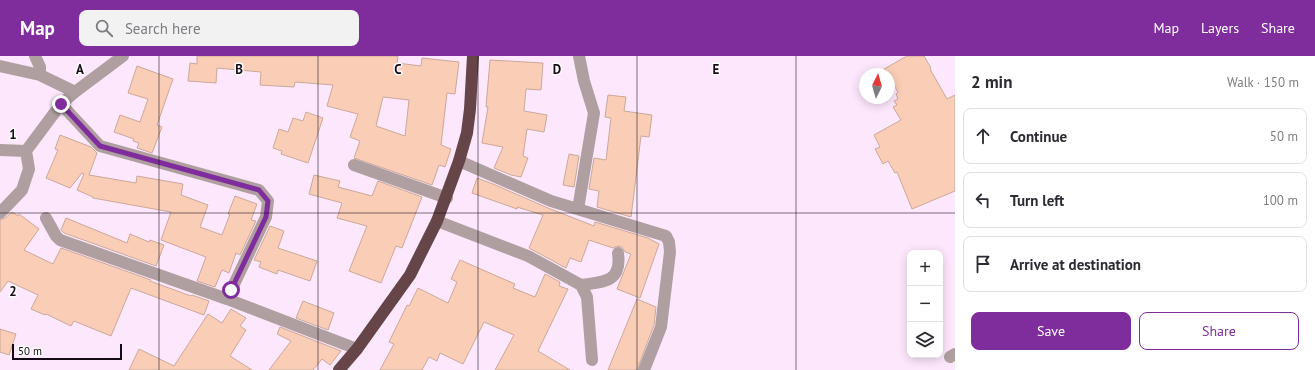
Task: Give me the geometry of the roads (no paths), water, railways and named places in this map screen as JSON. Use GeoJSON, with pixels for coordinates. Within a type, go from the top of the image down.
{"type":"FeatureCollection","features":[{"type":"Feature","properties":{"kind":"highway"},"geometry":{"type":"LineString","coordinates":[[339,370],[410,274],[437,221],[459,161],[467,133],[473,56]]}},
{"type":"Feature","properties":{"kind":"street"},"geometry":{"type":"LineString","coordinates":[[35,56],[40,67],[40,75]]}},
{"type":"Feature","properties":{"kind":"street"},"geometry":{"type":"LineString","coordinates":[[0,212],[22,190],[29,169],[26,152],[61,104],[123,56]]}},
{"type":"Feature","properties":{"kind":"street"},"geometry":{"type":"LineString","coordinates":[[578,209],[594,113],[584,81],[579,56]]}},
{"type":"Feature","properties":{"kind":"street"},"geometry":{"type":"LineString","coordinates":[[0,66],[40,75],[75,92]]}},
{"type":"Feature","properties":{"kind":"street"},"geometry":{"type":"LineString","coordinates":[[61,104],[100,146],[259,190],[268,201],[266,217],[227,299]]}},
{"type":"Feature","properties":{"kind":"street"},"geometry":{"type":"LineString","coordinates":[[0,150],[26,152]]}},
{"type":"Feature","properties":{"kind":"street"},"geometry":{"type":"LineString","coordinates":[[459,161],[551,201],[666,236],[669,242],[670,252],[661,327],[644,370]]}},
{"type":"Feature","properties":{"kind":"street"},"geometry":{"type":"LineString","coordinates":[[354,165],[446,198]]}},
{"type":"Feature","properties":{"kind":"street"},"geometry":{"type":"LineString","coordinates":[[46,218],[56,236],[60,240],[227,299],[356,349]]}},
{"type":"Feature","properties":{"kind":"street"},"geometry":{"type":"LineString","coordinates":[[437,221],[528,256],[581,285],[587,297],[592,360]]}},
{"type":"Feature","properties":{"kind":"street"},"geometry":{"type":"LineString","coordinates":[[581,285],[606,282],[616,274],[619,264],[618,253]]}}]}
